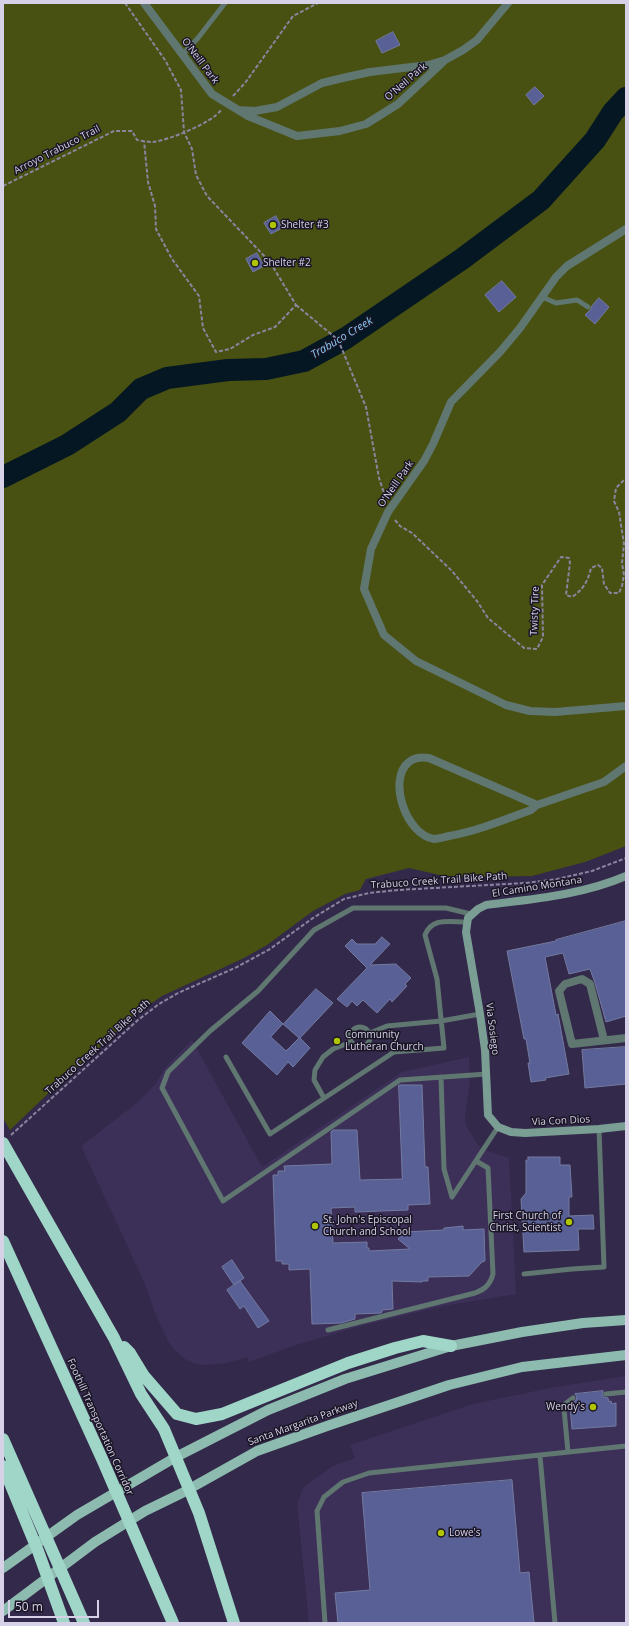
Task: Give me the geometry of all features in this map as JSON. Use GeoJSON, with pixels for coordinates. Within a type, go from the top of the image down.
{"type":"FeatureCollection","features":[{"type":"Feature","properties":{"kind":"highway"},"geometry":{"type":"LineString","coordinates":[[6,1141],[114,1338],[141,1394],[164,1429],[171,1460],[186,1491],[199,1513],[234,1623]]}},
{"type":"Feature","properties":{"kind":"highway","name":"Foothill Transportation Corridor"},"geometry":{"type":"LineString","coordinates":[[3,1241],[103,1461],[173,1623]]}},
{"type":"Feature","properties":{"kind":"highway"},"geometry":{"type":"LineString","coordinates":[[114,1338],[130,1353],[144,1376],[177,1414],[196,1419],[222,1414],[348,1363],[395,1348],[423,1341],[451,1346]]}},
{"type":"Feature","properties":{"kind":"highway"},"geometry":{"type":"LineString","coordinates":[[3,1439],[84,1623]]}},
{"type":"Feature","properties":{"kind":"highway"},"geometry":{"type":"LineString","coordinates":[[3,1466],[38,1551],[64,1623]]}},
{"type":"Feature","properties":{"kind":"main road","name":"Santa Margarita Parkway"},"geometry":{"type":"LineString","coordinates":[[3,1568],[77,1515],[171,1460],[268,1410],[345,1379],[451,1346],[522,1332],[583,1323],[626,1320]]}},
{"type":"Feature","properties":{"kind":"main road","name":"Santa Margarita Parkway"},"geometry":{"type":"LineString","coordinates":[[4,1610],[95,1542],[145,1511],[186,1491],[258,1451],[448,1385],[522,1367],[626,1356]]}},
{"type":"Feature","properties":{"kind":"street","name":"O'Neill Park"},"geometry":{"type":"LineString","coordinates":[[144,3],[212,94],[248,116],[297,136]]}},
{"type":"Feature","properties":{"kind":"street","name":"O'Neil Park"},"geometry":{"type":"LineString","coordinates":[[297,136],[340,131],[366,124],[398,104],[446,60],[477,40],[508,3]]}},
{"type":"Feature","properties":{"kind":"street"},"geometry":{"type":"LineString","coordinates":[[239,110],[255,111],[277,107],[322,83],[370,72],[428,65],[446,60]]}},
{"type":"Feature","properties":{"kind":"street","name":"O'Neill Park"},"geometry":{"type":"LineString","coordinates":[[626,229],[567,266],[556,277],[520,328],[500,352],[451,402],[434,444],[424,461],[388,510],[371,549],[364,589],[384,635],[416,661],[506,705],[530,711],[555,712],[626,706]]}},
{"type":"Feature","properties":{"kind":"street"},"geometry":{"type":"LineString","coordinates":[[537,805],[429,758],[418,757],[408,762],[402,771],[399,787],[401,804],[406,815],[422,834],[435,839],[465,833],[531,810],[537,805],[604,782],[626,766]]}},
{"type":"Feature","properties":{"kind":"street","name":"El Camino Montana"},"geometry":{"type":"LineString","coordinates":[[466,922],[471,914],[486,905],[565,894],[598,887],[626,876]]}},
{"type":"Feature","properties":{"kind":"street","name":"Via Sosiego"},"geometry":{"type":"LineString","coordinates":[[466,922],[466,932],[480,1014],[487,1074],[488,1115],[498,1127]]}},
{"type":"Feature","properties":{"kind":"street"},"geometry":{"type":"LineString","coordinates":[[604,1040],[590,984],[582,979],[565,984],[559,991],[572,1044],[626,1038]]}},
{"type":"Feature","properties":{"kind":"street","name":"Via Con Dios"},"geometry":{"type":"LineString","coordinates":[[498,1127],[511,1132],[525,1133],[626,1126]]}},
{"type":"Feature","properties":{"kind":"lane"},"geometry":{"type":"LineString","coordinates":[[182,55],[198,38],[225,3]]}},
{"type":"Feature","properties":{"kind":"lane"},"geometry":{"type":"LineString","coordinates":[[542,297],[556,303],[577,300],[588,307]]}},
{"type":"Feature","properties":{"kind":"lane"},"geometry":{"type":"LineString","coordinates":[[471,914],[446,908],[353,908],[314,930],[258,991],[210,1031],[168,1072],[162,1088],[223,1202],[400,1080],[487,1074]]}},
{"type":"Feature","properties":{"kind":"lane"},"geometry":{"type":"LineString","coordinates":[[226,1057],[270,1134],[394,1052],[444,1048],[437,980],[425,941],[425,935],[427,929],[441,921],[466,922]]}},
{"type":"Feature","properties":{"kind":"lane"},"geometry":{"type":"LineString","coordinates":[[370,1033],[387,1026],[441,1021],[480,1014]]}},
{"type":"Feature","properties":{"kind":"lane"},"geometry":{"type":"LineString","coordinates":[[356,1028],[366,1029],[370,1033],[370,1040],[368,1044],[363,1047],[356,1047],[351,1042],[351,1032],[356,1028]]}},
{"type":"Feature","properties":{"kind":"lane"},"geometry":{"type":"LineString","coordinates":[[324,1098],[314,1080],[315,1070],[323,1058],[333,1049],[351,1042]]}},
{"type":"Feature","properties":{"kind":"lane"},"geometry":{"type":"LineString","coordinates":[[441,1077],[444,1169],[452,1197],[498,1127]]}},
{"type":"Feature","properties":{"kind":"lane"},"geometry":{"type":"LineString","coordinates":[[524,1274],[572,1268],[604,1267],[599,1129]]}},
{"type":"Feature","properties":{"kind":"lane"},"geometry":{"type":"LineString","coordinates":[[328,1330],[474,1293],[488,1286],[493,1274],[488,1168],[476,1162]]}},
{"type":"Feature","properties":{"kind":"lane"},"geometry":{"type":"LineString","coordinates":[[606,1394],[626,1392]]}},
{"type":"Feature","properties":{"kind":"lane"},"geometry":{"type":"LineString","coordinates":[[568,1452],[564,1410],[565,1404],[573,1398]]}},
{"type":"Feature","properties":{"kind":"lane"},"geometry":{"type":"LineString","coordinates":[[325,1623],[317,1511],[324,1497],[343,1482],[369,1473],[626,1446]]}},
{"type":"Feature","properties":{"kind":"lane"},"geometry":{"type":"LineString","coordinates":[[540,1456],[555,1623]]}},
{"type":"Feature","properties":{"kind":"path"},"geometry":{"type":"LineString","coordinates":[[125,3],[157,47],[181,90],[184,132],[192,149],[196,175],[207,196],[270,262],[296,305],[337,339],[366,407],[379,478],[388,510]]}},
{"type":"Feature","properties":{"kind":"path"},"geometry":{"type":"LineString","coordinates":[[296,305],[275,327],[253,335],[230,349],[216,352],[203,328],[199,296],[172,259],[156,229],[155,206],[148,182],[144,141],[153,142],[175,136],[217,116],[226,103],[246,83],[293,16],[318,3]]}},
{"type":"Feature","properties":{"kind":"path","name":"Arroyo Trabuco Trail"},"geometry":{"type":"LineString","coordinates":[[3,186],[114,131],[132,131],[137,140],[144,141]]}},
{"type":"Feature","properties":{"kind":"path","name":"Twisty Tire"},"geometry":{"type":"LineString","coordinates":[[388,510],[400,526],[412,533],[452,571],[477,601],[488,618],[524,648],[536,649],[543,637],[542,585],[561,557],[569,558],[570,563],[566,595],[572,597],[578,593],[588,580],[591,568],[598,565],[602,568],[604,584],[610,592],[619,593],[624,575],[622,563],[624,544],[619,512],[614,501],[616,488],[626,478]]}},
{"type":"Feature","properties":{"kind":"path","name":"Trabuco Creek Trail Bike Path"},"geometry":{"type":"LineString","coordinates":[[6,1141],[138,1020],[159,1004],[178,993],[237,967],[264,952],[313,918],[344,899],[398,890],[525,883],[557,879],[592,871],[626,858]]}},
{"type":"Feature","properties":{"kind":"shaded area","name":"St. John's Episcopal Church and School"},"geometry":{"type":"Polygon","coordinates":[[[192,1040],[262,1167],[402,1072],[469,1057],[470,1081],[465,1116],[466,1125],[477,1144],[484,1150],[509,1158],[516,1294],[443,1306],[357,1327],[293,1346],[249,1362],[247,1357],[227,1363],[207,1365],[196,1364],[185,1359],[168,1341],[155,1313],[145,1284],[81,1146],[137,1103],[156,1083],[165,1068],[192,1040]]]}},
{"type":"Feature","properties":{"kind":"shaded area"},"geometry":{"type":"Polygon","coordinates":[[[626,1376],[626,1623],[309,1623],[297,1503],[304,1487],[333,1466],[355,1458],[350,1445],[473,1404],[555,1387],[626,1376]]]}},
{"type":"Feature","properties":{"kind":"green space"},"geometry":{"type":"Polygon","coordinates":[[[3,3],[626,3],[626,846],[585,862],[532,876],[444,876],[409,868],[366,879],[360,890],[345,894],[313,911],[267,945],[244,958],[162,996],[133,1016],[10,1130],[3,1118],[3,3]]]}},
{"type":"Feature","properties":{"kind":"building"},"geometry":{"type":"Polygon","coordinates":[[[393,32],[400,45],[382,53],[376,41],[393,32]]]}},
{"type":"Feature","properties":{"kind":"building"},"geometry":{"type":"Polygon","coordinates":[[[535,87],[544,96],[534,105],[526,95],[535,87]]]}},
{"type":"Feature","properties":{"kind":"building","name":"Shelter #3"},"geometry":{"type":"Polygon","coordinates":[[[276,216],[282,228],[271,234],[264,223],[276,216]]]}},
{"type":"Feature","properties":{"kind":"building","name":"Shelter #2"},"geometry":{"type":"Polygon","coordinates":[[[257,253],[264,266],[253,272],[246,259],[257,253]]]}},
{"type":"Feature","properties":{"kind":"building"},"geometry":{"type":"Polygon","coordinates":[[[502,281],[516,297],[499,312],[485,295],[502,281]]]}},
{"type":"Feature","properties":{"kind":"building"},"geometry":{"type":"Polygon","coordinates":[[[599,298],[609,307],[595,324],[585,315],[599,298]]]}},
{"type":"Feature","properties":{"kind":"building"},"geometry":{"type":"Polygon","coordinates":[[[626,921],[626,1016],[606,1022],[590,969],[569,974],[563,953],[545,957],[556,1015],[558,1014],[569,1074],[531,1082],[528,1063],[530,1063],[526,1039],[524,1039],[507,951],[556,941],[626,921]]]}},
{"type":"Feature","properties":{"kind":"building"},"geometry":{"type":"Polygon","coordinates":[[[382,937],[390,944],[370,965],[396,964],[411,978],[405,984],[407,986],[392,1002],[390,999],[377,1013],[363,1000],[357,1006],[352,1001],[347,1007],[337,999],[367,968],[345,946],[352,939],[357,944],[375,944],[382,937]]]}},
{"type":"Feature","properties":{"kind":"building"},"geometry":{"type":"Polygon","coordinates":[[[316,989],[333,1003],[300,1038],[310,1048],[293,1067],[288,1062],[277,1075],[242,1043],[270,1011],[283,1024],[316,989]],[[283,1024],[271,1037],[286,1051],[299,1038],[283,1024]]]}},
{"type":"Feature","properties":{"kind":"building"},"geometry":{"type":"Polygon","coordinates":[[[626,1047],[626,1084],[585,1088],[582,1050],[626,1047]]]}},
{"type":"Feature","properties":{"kind":"building"},"geometry":{"type":"Polygon","coordinates":[[[399,1085],[422,1085],[425,1167],[428,1167],[430,1204],[408,1205],[408,1210],[355,1212],[355,1207],[331,1208],[333,1243],[367,1242],[367,1248],[369,1248],[369,1251],[410,1249],[398,1239],[404,1232],[444,1230],[444,1228],[463,1226],[463,1230],[484,1229],[485,1261],[482,1262],[469,1276],[428,1277],[428,1281],[422,1282],[392,1281],[393,1309],[382,1310],[381,1313],[355,1314],[355,1319],[341,1323],[312,1324],[310,1269],[289,1270],[289,1264],[282,1264],[282,1261],[276,1261],[273,1175],[278,1175],[278,1171],[285,1171],[284,1166],[332,1164],[331,1132],[333,1130],[357,1130],[360,1180],[402,1179],[399,1085]]]}},
{"type":"Feature","properties":{"kind":"building"},"geometry":{"type":"Polygon","coordinates":[[[528,1157],[560,1157],[560,1165],[570,1165],[572,1197],[569,1197],[569,1216],[593,1215],[594,1229],[578,1229],[579,1250],[524,1252],[521,1199],[526,1193],[526,1160],[528,1160],[528,1157]]]}},
{"type":"Feature","properties":{"kind":"building"},"geometry":{"type":"Polygon","coordinates":[[[232,1260],[244,1278],[234,1285],[222,1267],[232,1260]]]}},
{"type":"Feature","properties":{"kind":"building"},"geometry":{"type":"Polygon","coordinates":[[[240,1281],[269,1321],[258,1328],[244,1306],[240,1309],[227,1290],[240,1281]]]}},
{"type":"Feature","properties":{"kind":"building","name":"Wendy's"},"geometry":{"type":"Polygon","coordinates":[[[603,1391],[603,1397],[608,1398],[609,1402],[611,1401],[612,1404],[616,1403],[616,1426],[572,1429],[570,1406],[576,1400],[577,1397],[575,1394],[603,1391]]]}},
{"type":"Feature","properties":{"kind":"building","name":"Lowe's"},"geometry":{"type":"Polygon","coordinates":[[[512,1480],[520,1573],[529,1572],[534,1623],[338,1623],[335,1593],[370,1590],[362,1493],[512,1480]]]}},
{"type":"Feature","properties":{"kind":"waterway","name":"Trabuco Creek"},"geometry":{"type":"LineString","coordinates":[[3,477],[67,445],[118,412],[141,389],[167,378],[228,370],[266,369],[304,361],[346,338],[462,259],[541,200],[595,140],[613,112],[626,98]]}},
{"type":"Feature","properties":{"kind":"place","name":"Shelter #3"},"geometry":{"type":"Point","coordinates":[273,225]}},
{"type":"Feature","properties":{"kind":"place","name":"Shelter #2"},"geometry":{"type":"Point","coordinates":[255,263]}},
{"type":"Feature","properties":{"kind":"place","name":"Community Lutheran Church"},"geometry":{"type":"Point","coordinates":[337,1041]}},
{"type":"Feature","properties":{"kind":"place","name":"First Church of Christ, Scientist"},"geometry":{"type":"Point","coordinates":[569,1222]}},
{"type":"Feature","properties":{"kind":"place","name":"St. John's Episcopal Church and School"},"geometry":{"type":"Point","coordinates":[315,1226]}},
{"type":"Feature","properties":{"kind":"place","name":"Wendy's"},"geometry":{"type":"Point","coordinates":[593,1407]}},
{"type":"Feature","properties":{"kind":"place","name":"Lowe's"},"geometry":{"type":"Point","coordinates":[441,1533]}}]}
